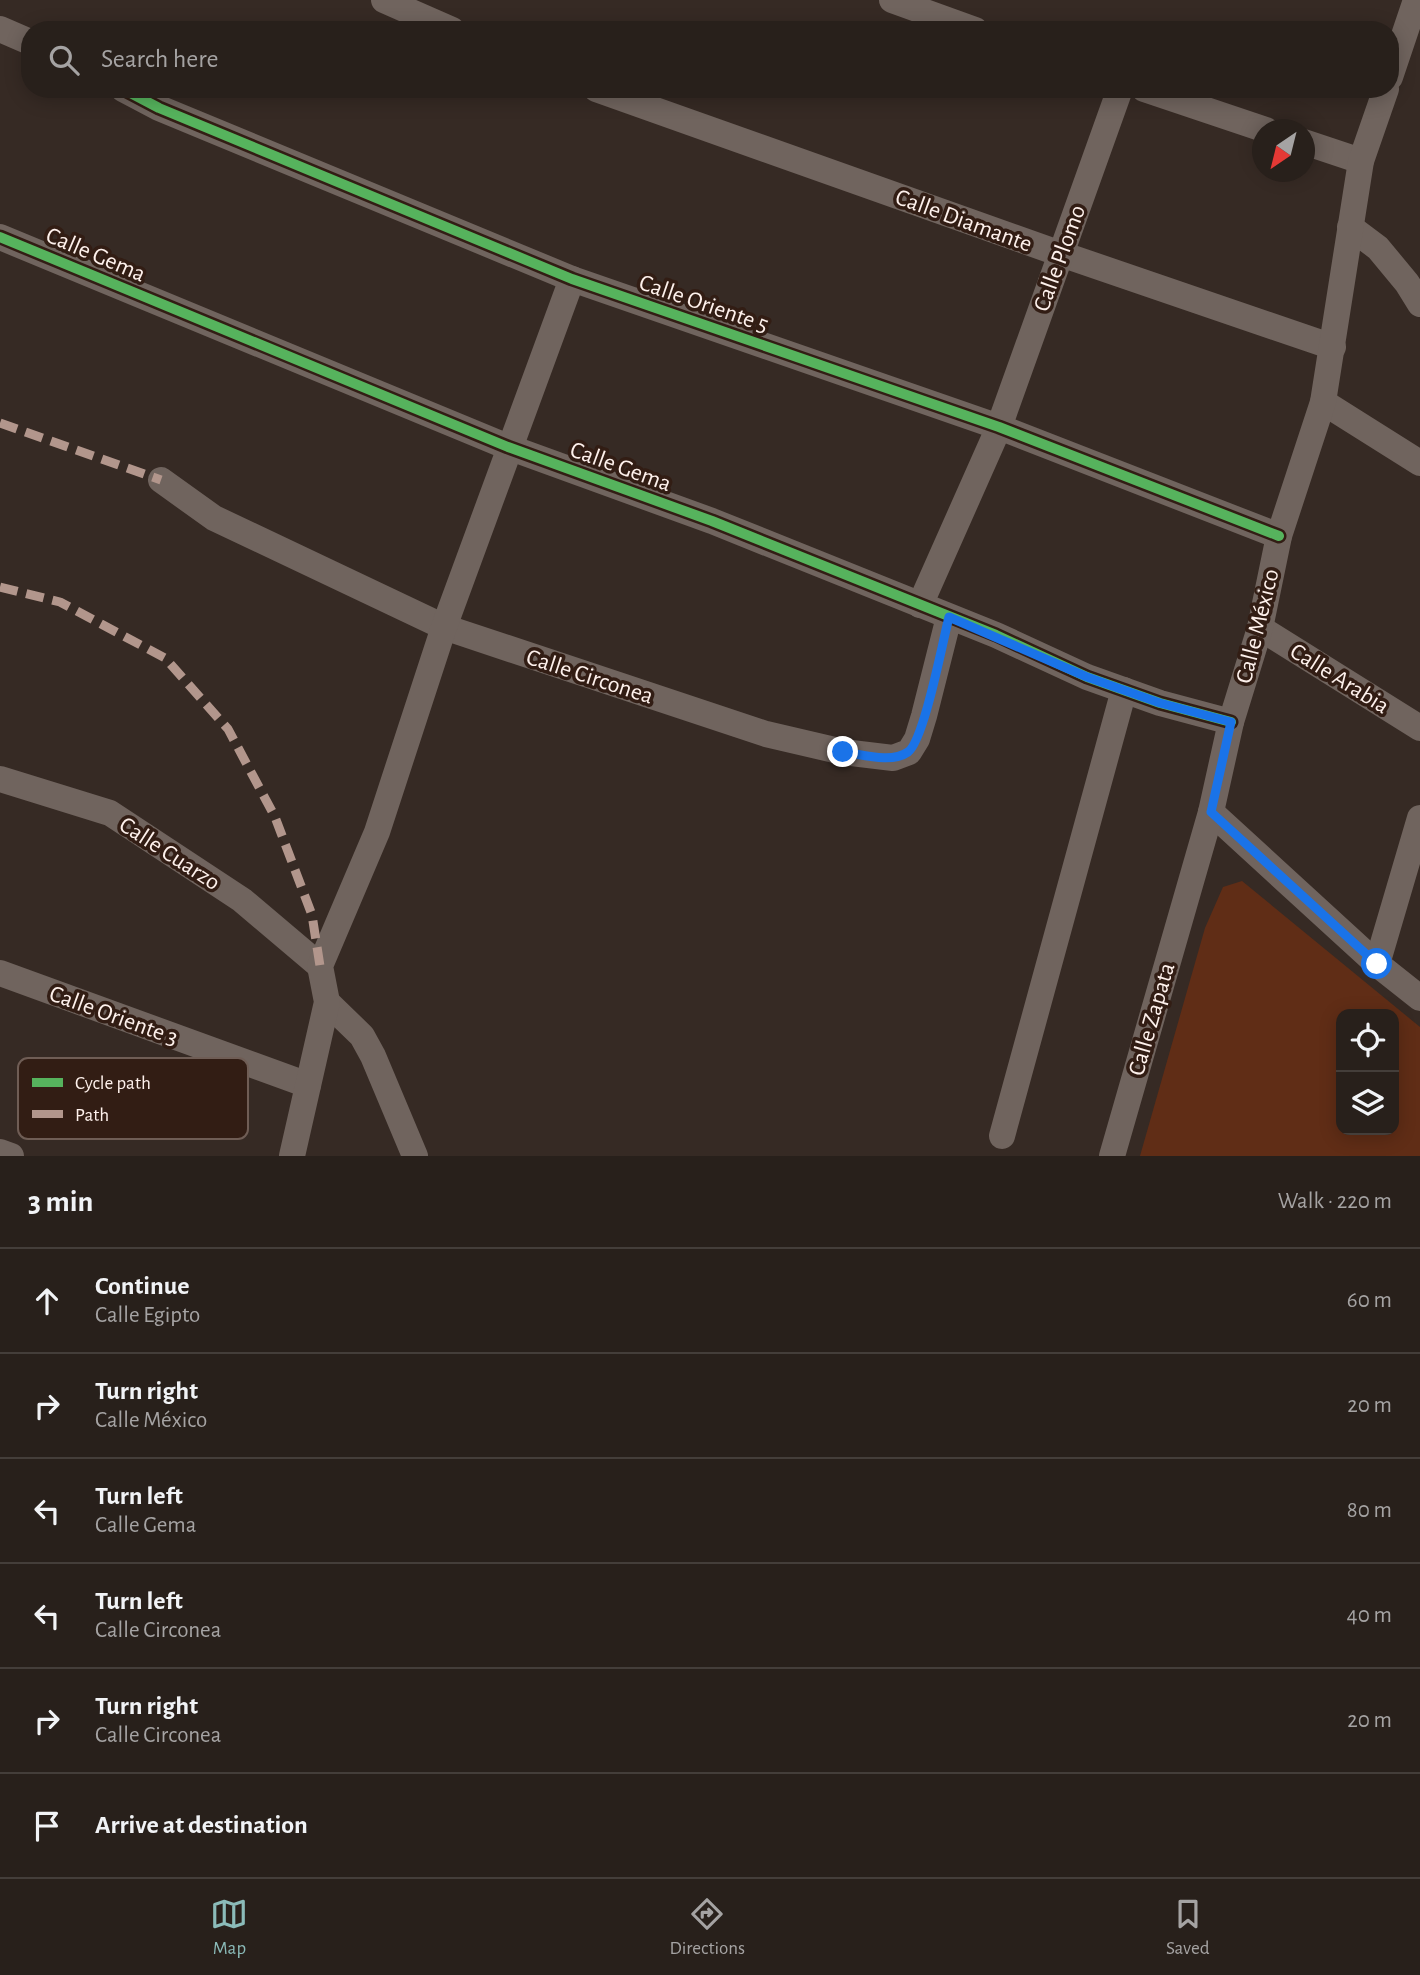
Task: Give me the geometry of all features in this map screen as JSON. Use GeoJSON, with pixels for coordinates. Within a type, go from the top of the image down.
{"type":"FeatureCollection","features":[{"type":"Feature","properties":{"kind":"street"},"geometry":{"type":"LineString","coordinates":[[384,0],[432,21]]}},
{"type":"Feature","properties":{"kind":"street"},"geometry":{"type":"LineString","coordinates":[[892,0],[950,21]]}},
{"type":"Feature","properties":{"kind":"street"},"geometry":{"type":"LineString","coordinates":[[1399,47],[1413,1]]}},
{"type":"Feature","properties":{"kind":"street"},"geometry":{"type":"LineString","coordinates":[[0,29],[21,38]]}},
{"type":"Feature","properties":{"kind":"street","name":"Calle Oriente 5"},"geometry":{"type":"LineString","coordinates":[[141,98],[572,279],[999,427],[1279,536]]}},
{"type":"Feature","properties":{"kind":"street","name":"Calle Diamante"},"geometry":{"type":"LineString","coordinates":[[621,98],[1332,347]]}},
{"type":"Feature","properties":{"kind":"street","name":"Calle Plomo"},"geometry":{"type":"LineString","coordinates":[[920,604],[999,427],[1117,98]]}},
{"type":"Feature","properties":{"kind":"street"},"geometry":{"type":"LineString","coordinates":[[1171,98],[1252,125]]}},
{"type":"Feature","properties":{"kind":"street","name":"Calle México"},"geometry":{"type":"LineString","coordinates":[[1211,812],[1231,722],[1260,628],[1279,536],[1323,402],[1361,161],[1383,98]]}},
{"type":"Feature","properties":{"kind":"street"},"geometry":{"type":"LineString","coordinates":[[1315,146],[1361,161]]}},
{"type":"Feature","properties":{"kind":"street"},"geometry":{"type":"LineString","coordinates":[[1350,227],[1378,248],[1407,283],[1420,304]]}},
{"type":"Feature","properties":{"kind":"street","name":"Calle Gema"},"geometry":{"type":"LineString","coordinates":[[0,237],[508,447],[712,521],[920,604],[1087,677],[1160,703],[1231,722]]}},
{"type":"Feature","properties":{"kind":"street"},"geometry":{"type":"LineString","coordinates":[[292,1156],[327,1002],[320,966],[377,832],[444,628],[508,447],[572,279]]}},
{"type":"Feature","properties":{"kind":"street"},"geometry":{"type":"LineString","coordinates":[[1323,402],[1420,463]]}},
{"type":"Feature","properties":{"kind":"street","name":"Calle Circonea"},"geometry":{"type":"LineString","coordinates":[[161,480],[214,518],[444,628],[766,734],[843,752],[893,758],[909,752],[917,739],[949,617]]}},
{"type":"Feature","properties":{"kind":"street","name":"Calle Arabia"},"geometry":{"type":"LineString","coordinates":[[1260,628],[1420,728]]}},
{"type":"Feature","properties":{"kind":"street"},"geometry":{"type":"LineString","coordinates":[[1002,1136],[1124,690]]}},
{"type":"Feature","properties":{"kind":"street","name":"Calle Cuarzo"},"geometry":{"type":"LineString","coordinates":[[0,779],[110,813],[242,900],[320,966]]}},
{"type":"Feature","properties":{"kind":"street"},"geometry":{"type":"LineString","coordinates":[[1211,812],[1377,964],[1420,998]]}},
{"type":"Feature","properties":{"kind":"street","name":"Calle Zapata"},"geometry":{"type":"LineString","coordinates":[[1112,1156],[1211,812]]}},
{"type":"Feature","properties":{"kind":"street"},"geometry":{"type":"LineString","coordinates":[[1377,964],[1420,818]]}},
{"type":"Feature","properties":{"kind":"street","name":"Calle Oriente 3"},"geometry":{"type":"LineString","coordinates":[[0,973],[234,1058]]}},
{"type":"Feature","properties":{"kind":"street"},"geometry":{"type":"LineString","coordinates":[[327,1002],[362,1036],[415,1156]]}},
{"type":"Feature","properties":{"kind":"street","name":"Calle Oriente 3"},"geometry":{"type":"LineString","coordinates":[[248,1063],[308,1085]]}},
{"type":"Feature","properties":{"kind":"street"},"geometry":{"type":"LineString","coordinates":[[0,1152],[11,1156]]}},
{"type":"Feature","properties":{"kind":"shaded area"},"geometry":{"type":"Polygon","coordinates":[[[1242,881],[1398,1009],[1336,1009],[1336,1135],[1399,1135],[1399,1010],[1420,1027],[1420,1156],[1140,1156],[1205,928],[1223,887],[1242,881]]]}},
{"type":"Feature","properties":{"kind":"marked path"},"geometry":{"type":"LineString","coordinates":[[0,423],[161,480]]}},
{"type":"Feature","properties":{"kind":"marked path"},"geometry":{"type":"LineString","coordinates":[[0,587],[60,602],[165,658],[228,729],[275,817],[312,915],[320,966]]}},
{"type":"Feature","properties":{"kind":"cycle path"},"geometry":{"type":"LineString","coordinates":[[140,98],[572,279],[999,427],[1279,536]]}},
{"type":"Feature","properties":{"kind":"cycle path"},"geometry":{"type":"LineString","coordinates":[[0,237],[508,447],[712,521],[996,635],[1087,677],[1160,703],[1231,722]]}},
{"type":"Feature","properties":{"kind":"route"},"geometry":{"type":"LineString","coordinates":[[843,752],[893,758],[909,752],[917,739],[924,716],[949,617],[996,635],[1087,677],[1160,703],[1231,722],[1211,812],[1377,964]]}}]}
